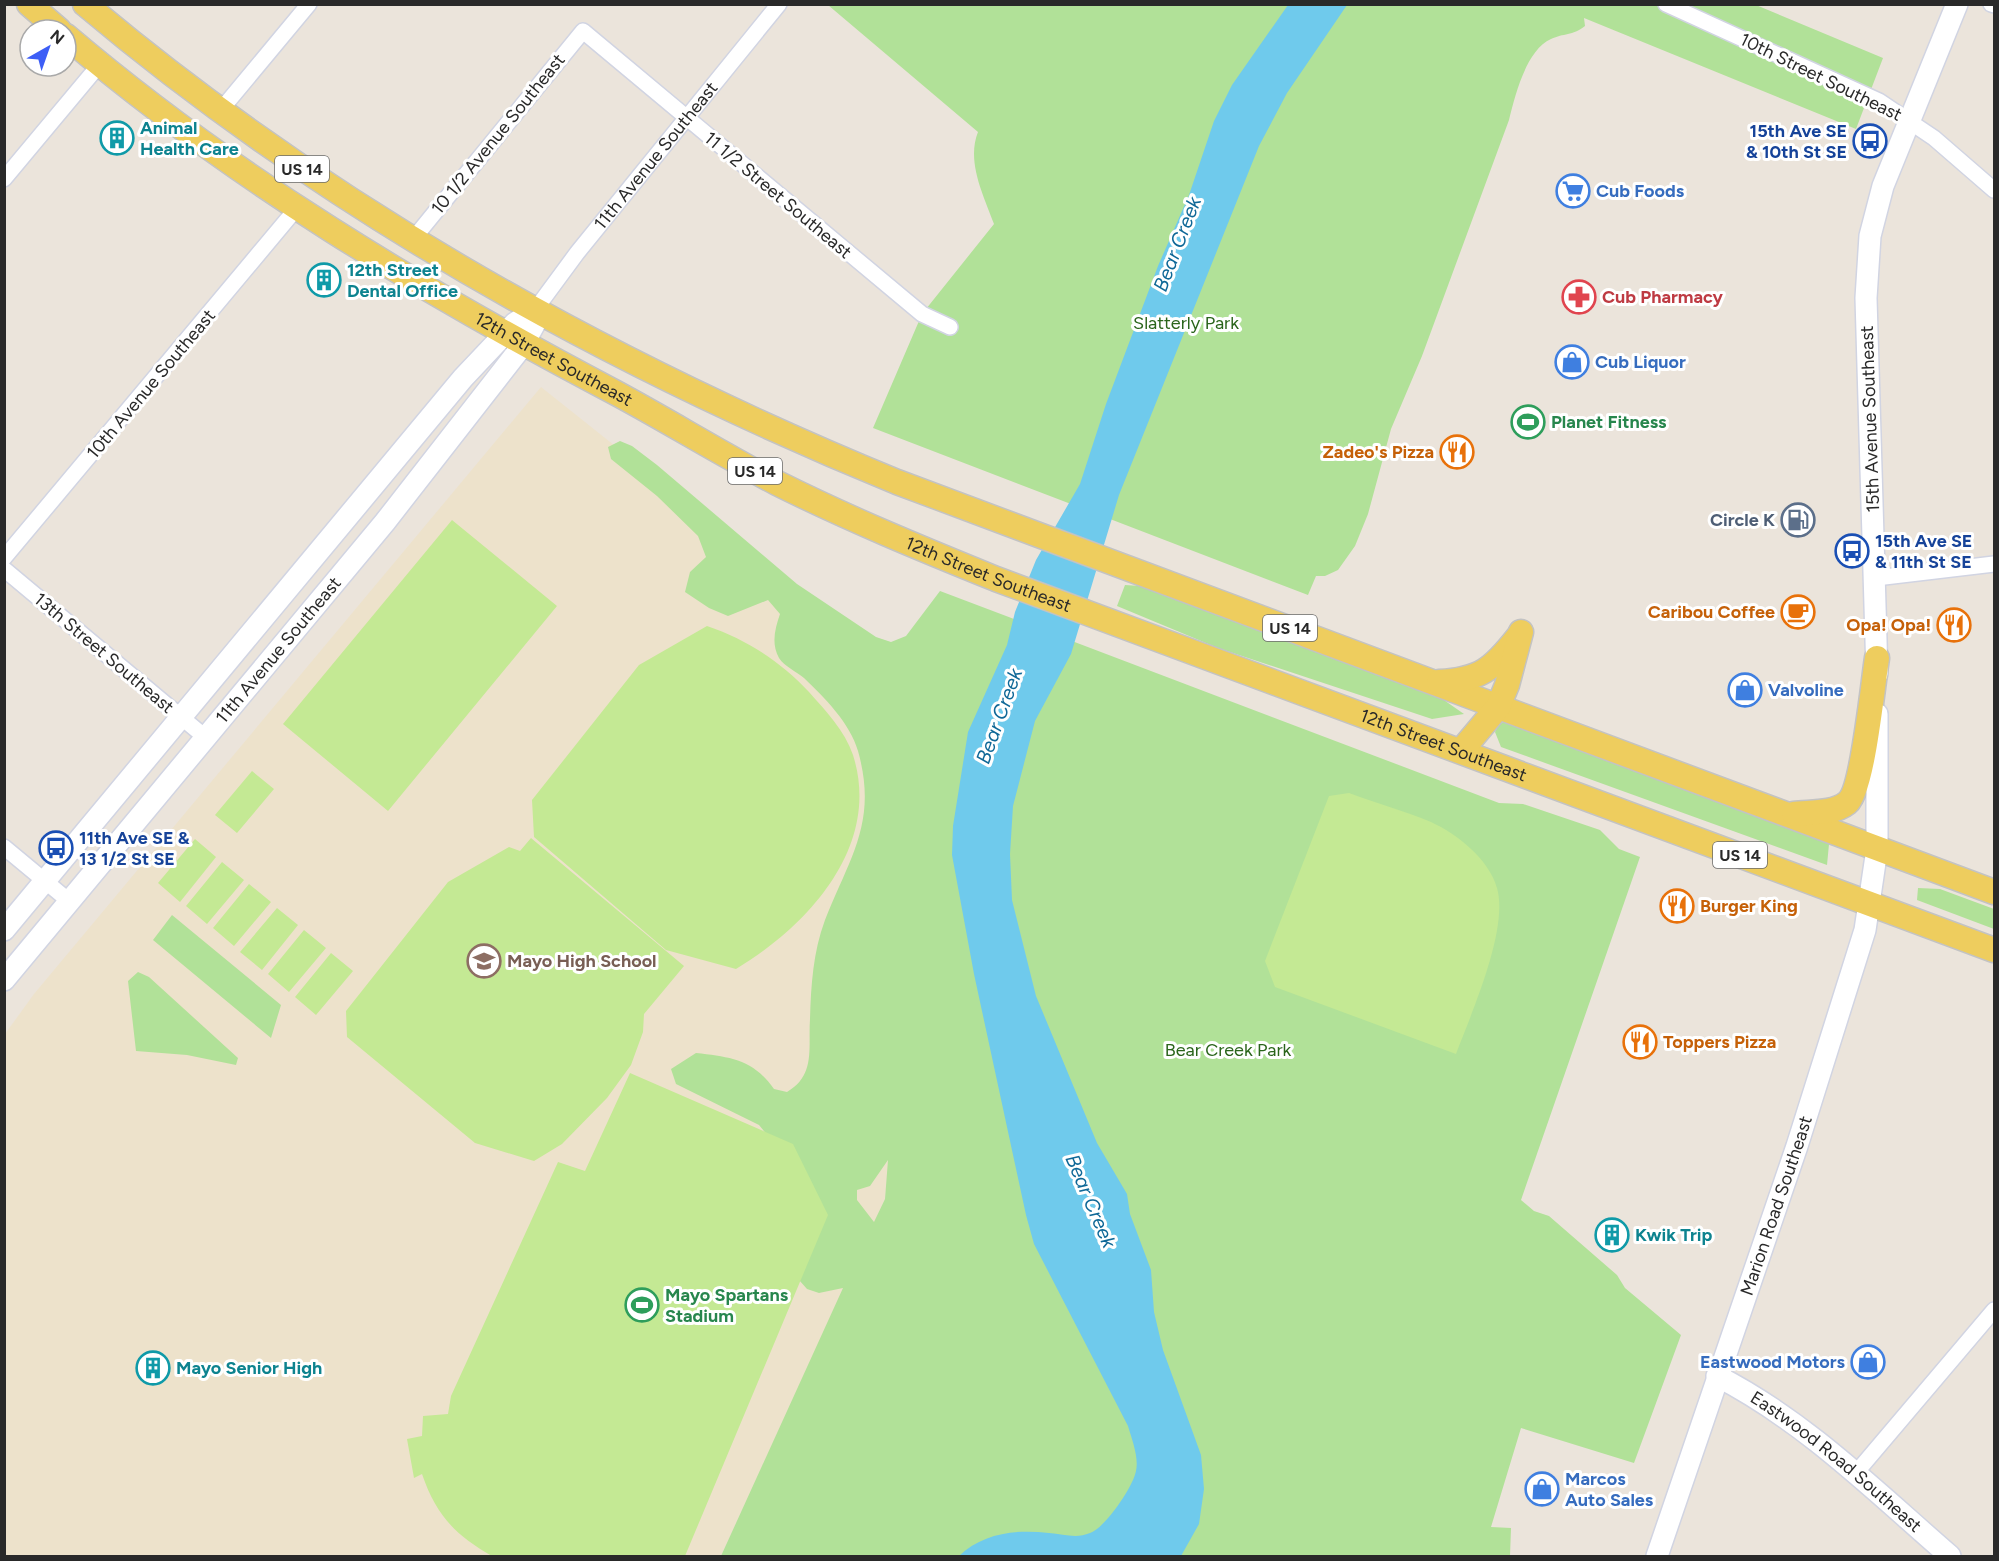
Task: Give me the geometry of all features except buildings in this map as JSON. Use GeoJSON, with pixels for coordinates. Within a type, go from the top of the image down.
{"type":"FeatureCollection","features":[{"type":"Feature","properties":{"kind":"main road"},"geometry":{"type":"LineString","coordinates":[[29,4],[45,18]]}},
{"type":"Feature","properties":{"kind":"main road","name":"12th Street Southeast"},"geometry":{"type":"LineString","coordinates":[[85,4],[220,111],[311,175],[535,310],[721,404],[858,466],[1995,892]]}},
{"type":"Feature","properties":{"kind":"main road","name":"15th Avenue Southeast"},"geometry":{"type":"LineString","coordinates":[[1877,849],[1876,578],[1869,451],[1867,263],[1870,236],[1883,186],[1908,119],[1957,4]]}},
{"type":"Feature","properties":{"kind":"main road","name":"12th Street Southeast"},"geometry":{"type":"LineString","coordinates":[[78,46],[173,121],[296,209],[514,339],[776,482],[850,518],[996,579],[1995,950]]}},
{"type":"Feature","properties":{"kind":"main road","name":"11th Avenue Southeast"},"geometry":{"type":"LineString","coordinates":[[4,930],[463,378],[534,325],[535,310]]}},
{"type":"Feature","properties":{"kind":"main road","name":"11th Avenue Southeast"},"geometry":{"type":"LineString","coordinates":[[4,980],[385,522],[514,339]]}},
{"type":"Feature","properties":{"kind":"main road"},"geometry":{"type":"LineString","coordinates":[[1433,682],[1463,681],[1477,677],[1504,656],[1521,632],[1508,685],[1497,707],[1461,751]]}},
{"type":"Feature","properties":{"kind":"main road"},"geometry":{"type":"LineString","coordinates":[[1784,814],[1834,811],[1852,798],[1859,775],[1877,658]]}},
{"type":"Feature","properties":{"kind":"main road","name":"Marion Road Southeast"},"geometry":{"type":"LineString","coordinates":[[1657,1557],[1797,1146],[1870,905],[1877,849]]}},
{"type":"Feature","properties":{"kind":"main road","name":"Eastwood Road Southeast"},"geometry":{"type":"LineString","coordinates":[[1717,1376],[1778,1410],[1950,1557]]}},
{"type":"Feature","properties":{"kind":"street"},"geometry":{"type":"LineString","coordinates":[[220,111],[309,4]]}},
{"type":"Feature","properties":{"kind":"street","name":"11th Avenue Southeast"},"geometry":{"type":"LineString","coordinates":[[535,310],[686,117],[779,4]]}},
{"type":"Feature","properties":{"kind":"street","name":"10th Street Southeast"},"geometry":{"type":"LineString","coordinates":[[1666,4],[1880,101],[1908,119],[1995,190]]}},
{"type":"Feature","properties":{"kind":"street","name":"11 1/2 Street Southeast"},"geometry":{"type":"LineString","coordinates":[[583,31],[922,315],[950,327]]}},
{"type":"Feature","properties":{"kind":"street","name":"10 1/2 Avenue Southeast"},"geometry":{"type":"LineString","coordinates":[[414,238],[583,31]]}},
{"type":"Feature","properties":{"kind":"street"},"geometry":{"type":"LineString","coordinates":[[4,178],[100,64]]}},
{"type":"Feature","properties":{"kind":"street","name":"10th Avenue Southeast"},"geometry":{"type":"LineString","coordinates":[[4,558],[296,209]]}},
{"type":"Feature","properties":{"kind":"street"},"geometry":{"type":"LineString","coordinates":[[1876,578],[1995,564]]}},
{"type":"Feature","properties":{"kind":"street","name":"13th Street Southeast"},"geometry":{"type":"LineString","coordinates":[[4,569],[205,737]]}},
{"type":"Feature","properties":{"kind":"street"},"geometry":{"type":"LineString","coordinates":[[4,847],[69,901]]}},
{"type":"Feature","properties":{"kind":"street"},"geometry":{"type":"LineString","coordinates":[[1855,1474],[1995,1310]]}},
{"type":"Feature","properties":{"kind":"shaded area","name":"Mayo High School"},"geometry":{"type":"Polygon","coordinates":[[[541,387],[933,699],[885,1199],[721,1556],[5,1556],[5,1034],[34,994],[541,387]]]}},
{"type":"Feature","properties":{"kind":"green space","name":"Slatterly Park"},"geometry":{"type":"Polygon","coordinates":[[[828,5],[1756,5],[1883,58],[1856,129],[1584,18],[1585,26],[1572,33],[1551,39],[1542,45],[1528,63],[1518,87],[1509,120],[1422,356],[1391,429],[1368,514],[1355,546],[1338,570],[1325,576],[1316,576],[1308,595],[873,428],[922,314],[994,224],[975,167],[975,143],[978,132],[828,5]]]}},
{"type":"Feature","properties":{"kind":"green space","name":"Bear Creek Park"},"geometry":{"type":"Polygon","coordinates":[[[620,441],[632,446],[797,584],[876,637],[891,642],[906,636],[940,591],[1499,803],[1523,804],[1600,830],[1619,849],[1640,857],[1521,1200],[1534,1211],[1549,1216],[1617,1275],[1625,1288],[1681,1335],[1634,1463],[1521,1428],[1491,1527],[1511,1528],[1510,1556],[721,1556],[843,1288],[819,1293],[807,1289],[792,1272],[773,1142],[759,1125],[676,1084],[671,1069],[696,1053],[730,1058],[749,1065],[758,1071],[774,1089],[787,1092],[803,1078],[809,1060],[810,1007],[815,957],[825,920],[852,858],[858,838],[865,798],[863,776],[858,751],[843,721],[812,685],[779,658],[774,641],[780,614],[768,600],[728,616],[709,608],[685,592],[690,572],[706,557],[698,536],[657,496],[611,459],[608,447],[620,441]],[[888,1160],[870,1186],[857,1190],[857,1200],[874,1222],[885,1199],[888,1160]]]}},
{"type":"Feature","properties":{"kind":"green space"},"geometry":{"type":"Polygon","coordinates":[[[452,520],[557,606],[388,811],[283,724],[452,520]]]}},
{"type":"Feature","properties":{"kind":"green space"},"geometry":{"type":"Polygon","coordinates":[[[1125,585],[1140,586],[1441,698],[1464,714],[1432,719],[1218,648],[1117,606],[1125,585]]]}},
{"type":"Feature","properties":{"kind":"green space"},"geometry":{"type":"Polygon","coordinates":[[[707,626],[749,645],[775,661],[809,692],[834,721],[845,738],[853,755],[859,789],[857,821],[848,851],[832,880],[789,930],[736,969],[666,950],[534,837],[532,800],[639,665],[707,626]]]}},
{"type":"Feature","properties":{"kind":"green space"},"geometry":{"type":"Polygon","coordinates":[[[1505,722],[1829,844],[1827,865],[1501,747],[1495,732],[1499,724],[1505,722]]]}},
{"type":"Feature","properties":{"kind":"green space"},"geometry":{"type":"Polygon","coordinates":[[[252,771],[274,789],[237,833],[215,815],[252,771]]]}},
{"type":"Feature","properties":{"kind":"green space"},"geometry":{"type":"Polygon","coordinates":[[[1349,793],[1441,827],[1471,849],[1493,877],[1499,905],[1498,926],[1487,971],[1456,1054],[1275,987],[1265,961],[1329,796],[1349,793]]]}},
{"type":"Feature","properties":{"kind":"green space"},"geometry":{"type":"Polygon","coordinates":[[[531,838],[684,966],[644,1014],[643,1032],[631,1065],[607,1098],[562,1144],[534,1161],[475,1143],[347,1037],[346,1011],[448,882],[509,847],[520,851],[531,838]]]}},
{"type":"Feature","properties":{"kind":"green space"},"geometry":{"type":"Polygon","coordinates":[[[195,839],[216,857],[180,902],[158,883],[195,839]]]}},
{"type":"Feature","properties":{"kind":"green space"},"geometry":{"type":"Polygon","coordinates":[[[222,862],[244,880],[207,924],[186,906],[222,862]]]}},
{"type":"Feature","properties":{"kind":"green space"},"geometry":{"type":"Polygon","coordinates":[[[249,884],[271,902],[234,946],[213,928],[249,884]]]}},
{"type":"Feature","properties":{"kind":"green space"},"geometry":{"type":"Polygon","coordinates":[[[1918,888],[1940,889],[1994,909],[1994,929],[1917,900],[1918,888]]]}},
{"type":"Feature","properties":{"kind":"green space"},"geometry":{"type":"Polygon","coordinates":[[[277,908],[298,925],[262,970],[240,952],[277,908]]]}},
{"type":"Feature","properties":{"kind":"green space"},"geometry":{"type":"Polygon","coordinates":[[[172,915],[281,1005],[271,1038],[153,940],[172,915]]]}},
{"type":"Feature","properties":{"kind":"green space"},"geometry":{"type":"Polygon","coordinates":[[[304,930],[326,948],[289,992],[268,974],[304,930]]]}},
{"type":"Feature","properties":{"kind":"green space"},"geometry":{"type":"Polygon","coordinates":[[[331,953],[353,971],[316,1015],[295,997],[331,953]]]}},
{"type":"Feature","properties":{"kind":"green space"},"geometry":{"type":"Polygon","coordinates":[[[138,972],[149,977],[238,1058],[236,1065],[187,1055],[136,1051],[128,981],[138,972]]]}},
{"type":"Feature","properties":{"kind":"green space","name":"Mayo Spartans Stadium"},"geometry":{"type":"Polygon","coordinates":[[[630,1073],[793,1144],[828,1215],[685,1556],[492,1556],[467,1540],[448,1522],[434,1501],[422,1474],[414,1478],[407,1439],[422,1436],[423,1416],[448,1414],[451,1396],[558,1162],[585,1171],[630,1073]]]}},
{"type":"Feature","properties":{"kind":"water","name":"Bear Creek"},"geometry":{"type":"Polygon","coordinates":[[[1288,5],[1347,5],[1287,93],[1259,146],[1119,495],[1071,654],[1035,721],[1013,806],[1010,854],[1012,900],[1036,996],[1097,1143],[1127,1194],[1130,1214],[1151,1270],[1154,1312],[1163,1350],[1201,1455],[1204,1489],[1199,1524],[1181,1556],[959,1556],[979,1542],[1001,1534],[1037,1532],[1075,1536],[1096,1530],[1130,1487],[1137,1466],[1135,1448],[1128,1426],[1034,1244],[1026,1215],[974,974],[952,855],[953,826],[968,732],[1007,645],[1015,612],[1036,560],[1080,484],[1106,404],[1158,266],[1189,195],[1214,121],[1232,85],[1288,5]]]}},
{"type":"Feature","properties":{"kind":"place","name":"Animal Health Care"},"geometry":{"type":"Point","coordinates":[117,138]}},
{"type":"Feature","properties":{"kind":"place","name":"15th Ave SE & 10th St SE"},"geometry":{"type":"Point","coordinates":[1870,141]}},
{"type":"Feature","properties":{"kind":"place","name":"Cub Foods"},"geometry":{"type":"Point","coordinates":[1573,191]}},
{"type":"Feature","properties":{"kind":"place","name":"12th Street Dental Office"},"geometry":{"type":"Point","coordinates":[324,280]}},
{"type":"Feature","properties":{"kind":"place","name":"Cub Pharmacy"},"geometry":{"type":"Point","coordinates":[1579,297]}},
{"type":"Feature","properties":{"kind":"place","name":"Cub Liquor"},"geometry":{"type":"Point","coordinates":[1572,362]}},
{"type":"Feature","properties":{"kind":"place","name":"Planet Fitness"},"geometry":{"type":"Point","coordinates":[1528,422]}},
{"type":"Feature","properties":{"kind":"place","name":"Zadeo's Pizza"},"geometry":{"type":"Point","coordinates":[1457,452]}},
{"type":"Feature","properties":{"kind":"place","name":"Circle K"},"geometry":{"type":"Point","coordinates":[1798,520]}},
{"type":"Feature","properties":{"kind":"place","name":"15th Ave SE & 11th St SE"},"geometry":{"type":"Point","coordinates":[1852,551]}},
{"type":"Feature","properties":{"kind":"place","name":"Caribou Coffee"},"geometry":{"type":"Point","coordinates":[1798,612]}},
{"type":"Feature","properties":{"kind":"place","name":"Opa! Opa!"},"geometry":{"type":"Point","coordinates":[1954,625]}},
{"type":"Feature","properties":{"kind":"place","name":"Valvoline"},"geometry":{"type":"Point","coordinates":[1745,690]}},
{"type":"Feature","properties":{"kind":"place","name":"11th Ave SE & 13 1/2 St SE"},"geometry":{"type":"Point","coordinates":[56,848]}},
{"type":"Feature","properties":{"kind":"place","name":"Burger King"},"geometry":{"type":"Point","coordinates":[1677,906]}},
{"type":"Feature","properties":{"kind":"place","name":"Mayo High School"},"geometry":{"type":"Point","coordinates":[484,961]}},
{"type":"Feature","properties":{"kind":"place","name":"Toppers Pizza"},"geometry":{"type":"Point","coordinates":[1640,1042]}},
{"type":"Feature","properties":{"kind":"place","name":"Kwik Trip"},"geometry":{"type":"Point","coordinates":[1612,1235]}},
{"type":"Feature","properties":{"kind":"place","name":"Mayo Spartans Stadium"},"geometry":{"type":"Point","coordinates":[642,1305]}},
{"type":"Feature","properties":{"kind":"place","name":"Eastwood Motors"},"geometry":{"type":"Point","coordinates":[1868,1362]}},
{"type":"Feature","properties":{"kind":"place","name":"Mayo Senior High"},"geometry":{"type":"Point","coordinates":[153,1368]}},
{"type":"Feature","properties":{"kind":"place","name":"Marcos Auto Sales"},"geometry":{"type":"Point","coordinates":[1542,1489]}}]}
